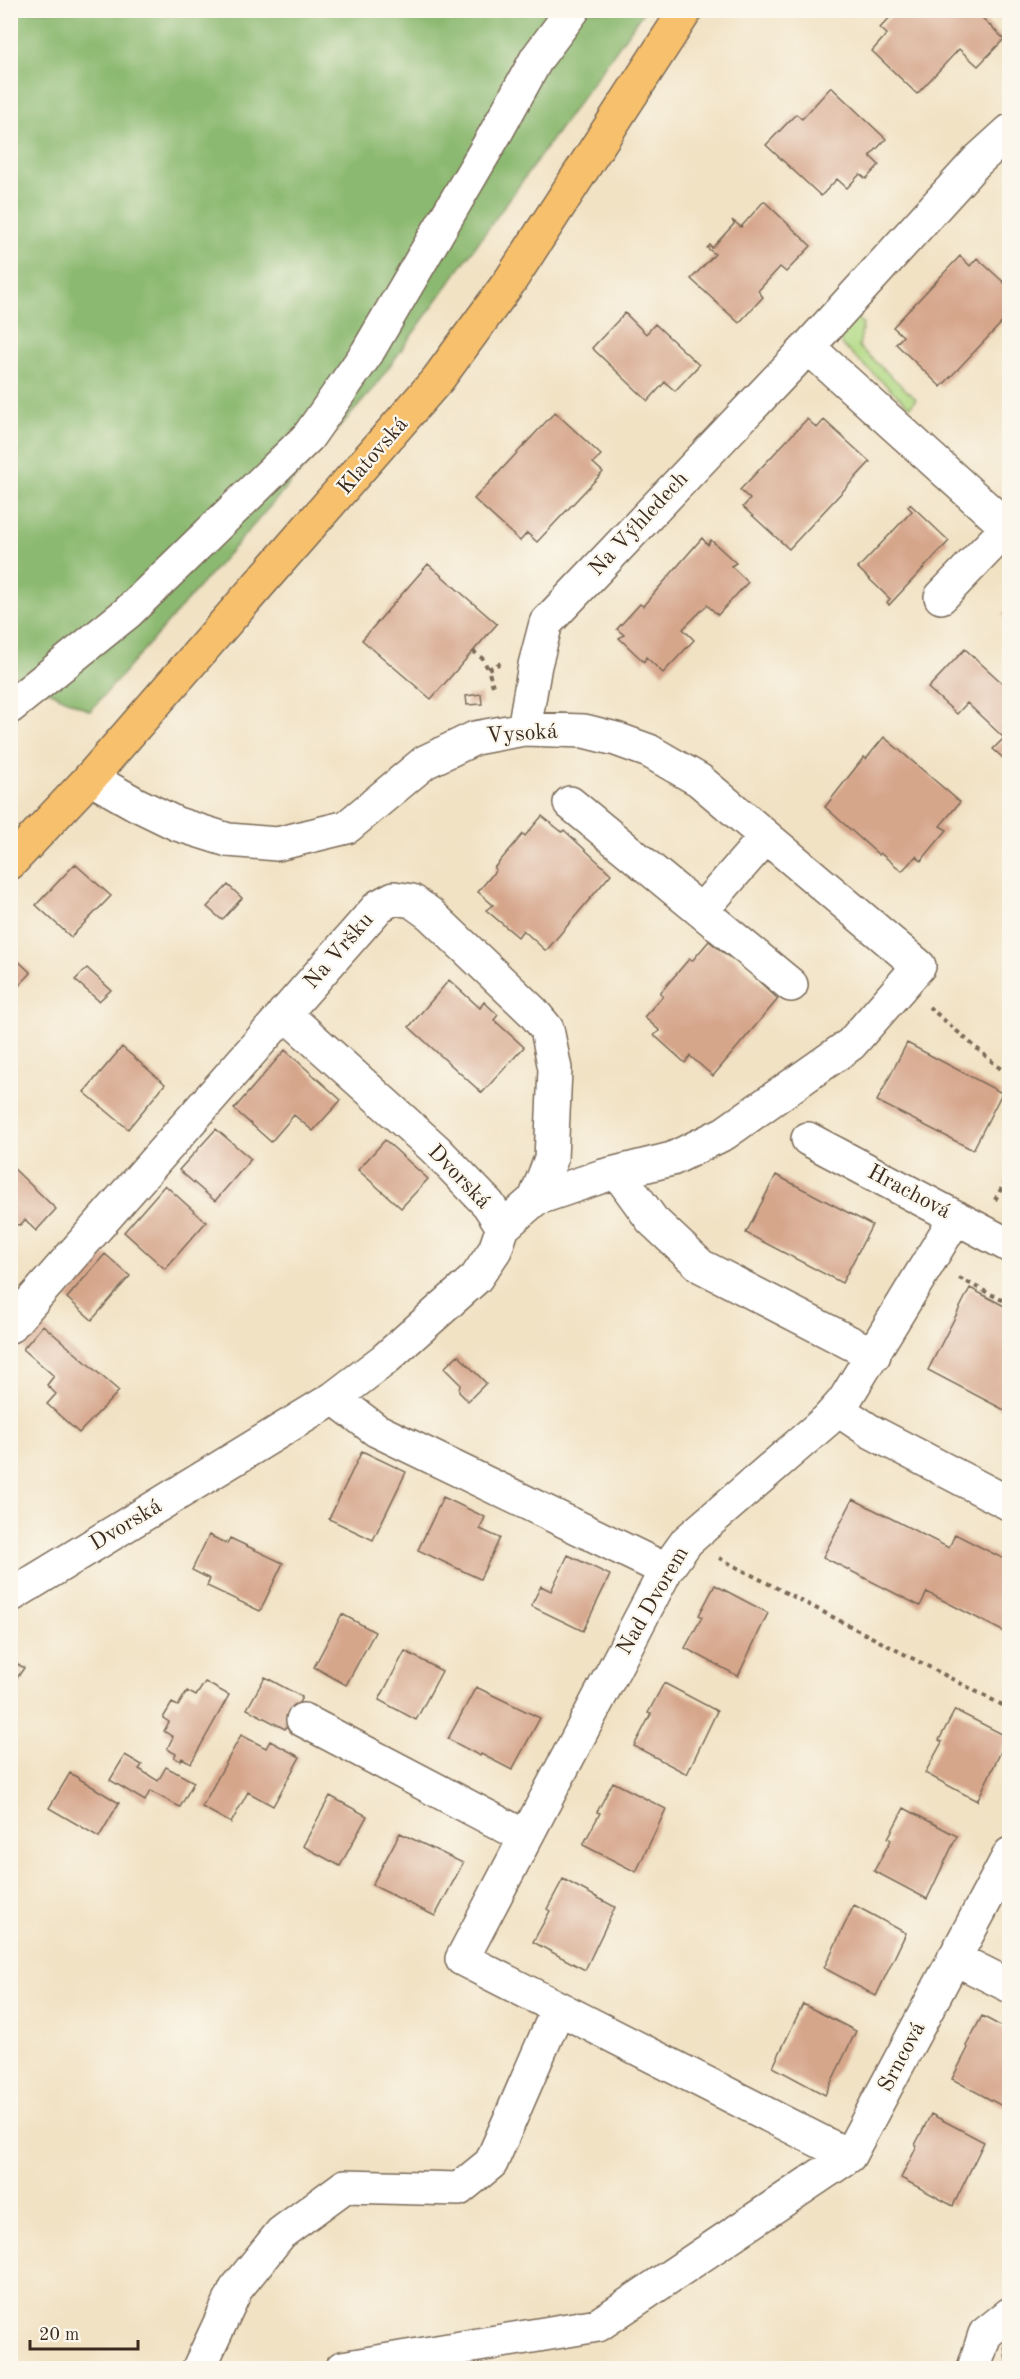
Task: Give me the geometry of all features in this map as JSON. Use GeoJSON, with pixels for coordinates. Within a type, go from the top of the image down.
{"type":"FeatureCollection","features":[{"type":"Feature","properties":{"kind":"main road","name":"Klatovská"},"geometry":{"type":"LineString","coordinates":[[10,863],[90,778],[438,379],[510,281],[686,10]]}},
{"type":"Feature","properties":{"kind":"street"},"geometry":{"type":"LineString","coordinates":[[10,707],[127,613],[308,437],[367,353],[537,58],[573,10]]}},
{"type":"Feature","properties":{"kind":"street","name":"Na Výhledech"},"geometry":{"type":"LineString","coordinates":[[524,729],[535,665],[546,623],[808,347],[976,161],[1010,131]]}},
{"type":"Feature","properties":{"kind":"street"},"geometry":{"type":"LineString","coordinates":[[808,347],[1008,526],[941,597]]}},
{"type":"Feature","properties":{"kind":"street","name":"Vysoká"},"geometry":{"type":"LineString","coordinates":[[90,778],[177,824],[228,840],[277,844],[347,826],[425,762],[475,738],[524,729],[584,731],[650,751],[699,780],[766,837],[911,975]]}},
{"type":"Feature","properties":{"kind":"street"},"geometry":{"type":"LineString","coordinates":[[570,803],[791,986]]}},
{"type":"Feature","properties":{"kind":"street"},"geometry":{"type":"LineString","coordinates":[[701,911],[766,837]]}},
{"type":"Feature","properties":{"kind":"street","name":"Na Vršku"},"geometry":{"type":"LineString","coordinates":[[10,1326],[379,906],[393,898],[412,902],[430,914],[533,1012],[547,1029],[555,1069],[551,1159],[535,1199],[503,1227]]}},
{"type":"Feature","properties":{"kind":"street"},"geometry":{"type":"LineString","coordinates":[[535,1199],[672,1159],[725,1133],[851,1044],[911,975]]}},
{"type":"Feature","properties":{"kind":"street","name":"Dvorská"},"geometry":{"type":"LineString","coordinates":[[10,1596],[334,1398],[384,1360],[476,1278],[495,1250],[503,1227],[488,1204],[435,1149],[284,1013]]}},
{"type":"Feature","properties":{"kind":"street","name":"Hrachová"},"geometry":{"type":"LineString","coordinates":[[808,1139],[1010,1246]]}},
{"type":"Feature","properties":{"kind":"street"},"geometry":{"type":"LineString","coordinates":[[618,1173],[652,1220],[701,1266],[873,1355]]}},
{"type":"Feature","properties":{"kind":"street","name":"Nad Dvorem"},"geometry":{"type":"LineString","coordinates":[[558,2008],[462,1959],[666,1570],[687,1541],[837,1409],[873,1355],[956,1217]]}},
{"type":"Feature","properties":{"kind":"street"},"geometry":{"type":"LineString","coordinates":[[334,1398],[376,1430],[666,1570]]}},
{"type":"Feature","properties":{"kind":"street"},"geometry":{"type":"LineString","coordinates":[[837,1409],[870,1431],[1010,1504]]}},
{"type":"Feature","properties":{"kind":"street"},"geometry":{"type":"LineString","coordinates":[[303,1720],[526,1837]]}},
{"type":"Feature","properties":{"kind":"street","name":"Srncová"},"geometry":{"type":"LineString","coordinates":[[849,2156],[1010,1854]]}},
{"type":"Feature","properties":{"kind":"street"},"geometry":{"type":"LineString","coordinates":[[954,1958],[1010,1986]]}},
{"type":"Feature","properties":{"kind":"street"},"geometry":{"type":"LineString","coordinates":[[199,2368],[236,2289],[281,2233],[345,2186],[459,2189],[491,2163],[558,2008],[849,2156],[598,2325],[342,2368]]}},
{"type":"Feature","properties":{"kind":"street"},"geometry":{"type":"LineString","coordinates":[[974,2368],[985,2334],[1010,2314]]}},
{"type":"Feature","properties":{"kind":"path"},"geometry":{"type":"LineString","coordinates":[[473,651],[483,659],[488,669]]}},
{"type":"Feature","properties":{"kind":"path"},"geometry":{"type":"LineString","coordinates":[[911,975],[1010,1077]]}},
{"type":"Feature","properties":{"kind":"path"},"geometry":{"type":"LineString","coordinates":[[929,1263],[1010,1304]]}},
{"type":"Feature","properties":{"kind":"path"},"geometry":{"type":"LineString","coordinates":[[687,1541],[1010,1709]]}},
{"type":"Feature","properties":{"kind":"green space"},"geometry":{"type":"Polygon","coordinates":[[[10,11],[644,11],[374,388],[90,711],[11,673],[10,11]]]}},
{"type":"Feature","properties":{"kind":"green space"},"geometry":{"type":"Polygon","coordinates":[[[852,313],[863,324],[859,347],[916,399],[910,407],[842,345],[838,335],[852,313]]]}},
{"type":"Feature","properties":{"kind":"building"},"geometry":{"type":"Polygon","coordinates":[[[897,10],[974,10],[1004,39],[978,66],[959,49],[917,94],[872,51],[887,34],[880,28],[897,10]]]}},
{"type":"Feature","properties":{"kind":"building"},"geometry":{"type":"Polygon","coordinates":[[[831,87],[886,139],[870,156],[879,165],[866,179],[860,174],[847,188],[837,179],[821,196],[766,145],[796,114],[802,119],[831,87]]]}},
{"type":"Feature","properties":{"kind":"building"},"geometry":{"type":"Polygon","coordinates":[[[764,201],[811,246],[786,272],[780,267],[758,291],[763,297],[739,323],[691,279],[715,254],[707,248],[710,245],[712,248],[734,224],[732,220],[741,227],[764,201]]]}},
{"type":"Feature","properties":{"kind":"building"},"geometry":{"type":"Polygon","coordinates":[[[960,256],[970,266],[977,258],[1010,288],[1010,314],[941,387],[896,344],[903,336],[893,327],[960,256]]]}},
{"type":"Feature","properties":{"kind":"building"},"geometry":{"type":"Polygon","coordinates":[[[625,313],[646,334],[655,324],[699,365],[675,391],[665,382],[648,401],[592,348],[625,313]]]}},
{"type":"Feature","properties":{"kind":"building"},"geometry":{"type":"Polygon","coordinates":[[[555,412],[601,455],[593,463],[603,472],[537,542],[527,533],[520,541],[474,499],[555,412]]]}},
{"type":"Feature","properties":{"kind":"building"},"geometry":{"type":"Polygon","coordinates":[[[807,419],[817,428],[824,420],[870,462],[789,549],[743,507],[750,499],[740,490],[807,419]]]}},
{"type":"Feature","properties":{"kind":"building"},"geometry":{"type":"Polygon","coordinates":[[[910,504],[949,541],[889,605],[887,602],[890,599],[858,568],[912,511],[908,507],[910,504]]]}},
{"type":"Feature","properties":{"kind":"building"},"geometry":{"type":"Polygon","coordinates":[[[702,538],[708,545],[711,540],[736,563],[731,566],[748,582],[718,615],[707,605],[683,629],[694,640],[663,673],[646,657],[644,662],[619,638],[624,635],[617,629],[640,604],[643,606],[702,538]]]}},
{"type":"Feature","properties":{"kind":"building"},"geometry":{"type":"Polygon","coordinates":[[[428,564],[497,624],[431,699],[362,640],[428,564]]]}},
{"type":"Feature","properties":{"kind":"building"},"geometry":{"type":"Polygon","coordinates":[[[1010,606],[1010,622],[1002,615],[1010,606]]]}},
{"type":"Feature","properties":{"kind":"building"},"geometry":{"type":"Polygon","coordinates":[[[965,649],[1010,690],[1010,764],[993,749],[1004,738],[967,703],[957,714],[928,688],[965,649]]]}},
{"type":"Feature","properties":{"kind":"building"},"geometry":{"type":"Polygon","coordinates":[[[481,694],[482,704],[467,705],[466,696],[481,694]]]}},
{"type":"Feature","properties":{"kind":"building"},"geometry":{"type":"Polygon","coordinates":[[[884,737],[960,802],[940,826],[947,830],[921,861],[916,856],[902,871],[880,853],[879,855],[825,807],[864,757],[866,759],[884,737]]]}},
{"type":"Feature","properties":{"kind":"building"},"geometry":{"type":"Polygon","coordinates":[[[542,816],[562,832],[564,830],[611,874],[546,951],[523,930],[518,937],[486,910],[493,905],[478,892],[496,870],[494,868],[542,816]]]}},
{"type":"Feature","properties":{"kind":"building"},"geometry":{"type":"Polygon","coordinates":[[[75,864],[111,896],[71,937],[36,905],[75,864]]]}},
{"type":"Feature","properties":{"kind":"building"},"geometry":{"type":"Polygon","coordinates":[[[228,885],[242,898],[222,920],[207,907],[228,885]]]}},
{"type":"Feature","properties":{"kind":"building"},"geometry":{"type":"Polygon","coordinates":[[[709,941],[729,957],[731,955],[778,999],[713,1076],[690,1056],[685,1063],[654,1035],[660,1031],[644,1017],[663,996],[660,993],[689,959],[692,961],[709,941]]]}},
{"type":"Feature","properties":{"kind":"building"},"geometry":{"type":"Polygon","coordinates":[[[10,953],[31,973],[10,995],[10,953]]]}},
{"type":"Feature","properties":{"kind":"building"},"geometry":{"type":"Polygon","coordinates":[[[87,968],[111,990],[99,1001],[75,980],[87,968]]]}},
{"type":"Feature","properties":{"kind":"building"},"geometry":{"type":"Polygon","coordinates":[[[449,980],[480,1008],[484,1002],[498,1015],[494,1020],[524,1047],[482,1093],[409,1027],[449,980]]]}},
{"type":"Feature","properties":{"kind":"building"},"geometry":{"type":"Polygon","coordinates":[[[907,1043],[1002,1093],[973,1150],[877,1101],[907,1043]]]}},
{"type":"Feature","properties":{"kind":"building"},"geometry":{"type":"Polygon","coordinates":[[[122,1047],[165,1084],[128,1129],[84,1092],[122,1047]]]}},
{"type":"Feature","properties":{"kind":"building"},"geometry":{"type":"Polygon","coordinates":[[[285,1050],[341,1100],[313,1131],[294,1115],[271,1142],[234,1109],[285,1050]]]}},
{"type":"Feature","properties":{"kind":"building"},"geometry":{"type":"Polygon","coordinates":[[[216,1129],[251,1159],[215,1201],[179,1170],[216,1129]]]}},
{"type":"Feature","properties":{"kind":"building"},"geometry":{"type":"Polygon","coordinates":[[[385,1140],[428,1179],[401,1208],[358,1170],[385,1140]]]}},
{"type":"Feature","properties":{"kind":"building"},"geometry":{"type":"Polygon","coordinates":[[[10,1165],[56,1209],[36,1231],[25,1220],[20,1225],[10,1224],[10,1165]]]}},
{"type":"Feature","properties":{"kind":"building"},"geometry":{"type":"Polygon","coordinates":[[[776,1175],[872,1225],[842,1283],[746,1233],[776,1175]]]}},
{"type":"Feature","properties":{"kind":"building"},"geometry":{"type":"Polygon","coordinates":[[[165,1185],[206,1222],[165,1269],[124,1232],[165,1185]]]}},
{"type":"Feature","properties":{"kind":"building"},"geometry":{"type":"Polygon","coordinates":[[[105,1254],[130,1276],[92,1320],[67,1298],[105,1254]]]}},
{"type":"Feature","properties":{"kind":"building"},"geometry":{"type":"Polygon","coordinates":[[[970,1288],[1010,1309],[1008,1412],[928,1370],[970,1288]]]}},
{"type":"Feature","properties":{"kind":"building"},"geometry":{"type":"Polygon","coordinates":[[[43,1325],[119,1391],[79,1433],[47,1404],[56,1394],[47,1385],[54,1376],[23,1349],[43,1325]]]}},
{"type":"Feature","properties":{"kind":"building"},"geometry":{"type":"Polygon","coordinates":[[[458,1355],[486,1383],[468,1401],[459,1392],[460,1384],[444,1368],[458,1355]]]}},
{"type":"Feature","properties":{"kind":"building"},"geometry":{"type":"Polygon","coordinates":[[[362,1451],[406,1472],[373,1540],[329,1519],[362,1451]]]}},
{"type":"Feature","properties":{"kind":"building"},"geometry":{"type":"Polygon","coordinates":[[[443,1497],[485,1517],[480,1529],[500,1538],[480,1579],[418,1550],[443,1497]]]}},
{"type":"Feature","properties":{"kind":"building"},"geometry":{"type":"Polygon","coordinates":[[[853,1499],[949,1548],[955,1534],[1010,1562],[1010,1635],[927,1592],[920,1606],[823,1557],[853,1499]]]}},
{"type":"Feature","properties":{"kind":"building"},"geometry":{"type":"Polygon","coordinates":[[[209,1535],[227,1544],[230,1538],[283,1563],[260,1611],[207,1586],[210,1579],[192,1570],[209,1535]]]}},
{"type":"Feature","properties":{"kind":"building"},"geometry":{"type":"Polygon","coordinates":[[[568,1555],[610,1575],[583,1631],[531,1606],[541,1586],[551,1591],[568,1555]]]}},
{"type":"Feature","properties":{"kind":"building"},"geometry":{"type":"Polygon","coordinates":[[[715,1585],[768,1613],[738,1676],[685,1648],[702,1617],[699,1615],[715,1585]]]}},
{"type":"Feature","properties":{"kind":"building"},"geometry":{"type":"Polygon","coordinates":[[[342,1614],[375,1632],[346,1685],[314,1667],[342,1614]]]}},
{"type":"Feature","properties":{"kind":"building"},"geometry":{"type":"Polygon","coordinates":[[[405,1651],[442,1671],[416,1720],[379,1700],[405,1651]]]}},
{"type":"Feature","properties":{"kind":"building"},"geometry":{"type":"Polygon","coordinates":[[[10,1659],[24,1668],[12,1685],[10,1684],[10,1659]]]}},
{"type":"Feature","properties":{"kind":"building"},"geometry":{"type":"Polygon","coordinates":[[[265,1677],[302,1697],[285,1729],[247,1709],[265,1677]]]}},
{"type":"Feature","properties":{"kind":"building"},"geometry":{"type":"Polygon","coordinates":[[[205,1682],[229,1695],[191,1763],[182,1758],[180,1761],[174,1757],[176,1754],[167,1749],[173,1737],[164,1731],[169,1722],[163,1718],[172,1703],[178,1706],[187,1691],[196,1696],[205,1682]]]}},
{"type":"Feature","properties":{"kind":"building"},"geometry":{"type":"Polygon","coordinates":[[[664,1683],[717,1711],[687,1774],[634,1746],[664,1683]]]}},
{"type":"Feature","properties":{"kind":"building"},"geometry":{"type":"Polygon","coordinates":[[[476,1687],[540,1718],[512,1770],[448,1739],[476,1687]]]}},
{"type":"Feature","properties":{"kind":"building"},"geometry":{"type":"Polygon","coordinates":[[[955,1710],[1008,1737],[977,1801],[925,1773],[942,1742],[939,1740],[955,1710]]]}},
{"type":"Feature","properties":{"kind":"building"},"geometry":{"type":"Polygon","coordinates":[[[241,1735],[266,1748],[270,1741],[300,1757],[273,1806],[248,1792],[231,1823],[202,1807],[241,1735]]]}},
{"type":"Feature","properties":{"kind":"building"},"geometry":{"type":"Polygon","coordinates":[[[125,1755],[142,1765],[139,1769],[158,1781],[166,1767],[194,1782],[180,1807],[150,1791],[145,1801],[110,1780],[125,1755]]]}},
{"type":"Feature","properties":{"kind":"building"},"geometry":{"type":"Polygon","coordinates":[[[70,1773],[119,1803],[99,1837],[49,1808],[70,1773]]]}},
{"type":"Feature","properties":{"kind":"building"},"geometry":{"type":"Polygon","coordinates":[[[613,1782],[666,1809],[636,1872],[583,1845],[613,1782]]]}},
{"type":"Feature","properties":{"kind":"building"},"geometry":{"type":"Polygon","coordinates":[[[330,1796],[367,1816],[340,1866],[303,1846],[330,1796]]]}},
{"type":"Feature","properties":{"kind":"building"},"geometry":{"type":"Polygon","coordinates":[[[904,1808],[957,1836],[927,1899],[874,1871],[891,1840],[888,1838],[904,1808]]]}},
{"type":"Feature","properties":{"kind":"building"},"geometry":{"type":"Polygon","coordinates":[[[400,1833],[463,1863],[435,1916],[372,1885],[400,1833]]]}},
{"type":"Feature","properties":{"kind":"building"},"geometry":{"type":"Polygon","coordinates":[[[563,1879],[615,1907],[585,1970],[533,1942],[550,1911],[547,1909],[563,1879]]]}},
{"type":"Feature","properties":{"kind":"building"},"geometry":{"type":"Polygon","coordinates":[[[854,1905],[906,1933],[876,1996],[824,1968],[854,1905]]]}},
{"type":"Feature","properties":{"kind":"building"},"geometry":{"type":"Polygon","coordinates":[[[803,2004],[856,2031],[825,2095],[773,2067],[803,2004]]]}},
{"type":"Feature","properties":{"kind":"building"},"geometry":{"type":"Polygon","coordinates":[[[982,2016],[1010,2031],[1010,2097],[1004,2107],[952,2079],[982,2016]]]}},
{"type":"Feature","properties":{"kind":"building"},"geometry":{"type":"Polygon","coordinates":[[[931,2114],[984,2142],[953,2206],[901,2178],[931,2114]]]}},
{"type":"Feature","properties":{"kind":"building"},"geometry":{"type":"Polygon","coordinates":[[[1010,2344],[1010,2368],[1007,2368],[1004,2345],[1010,2344]]]}}]}
